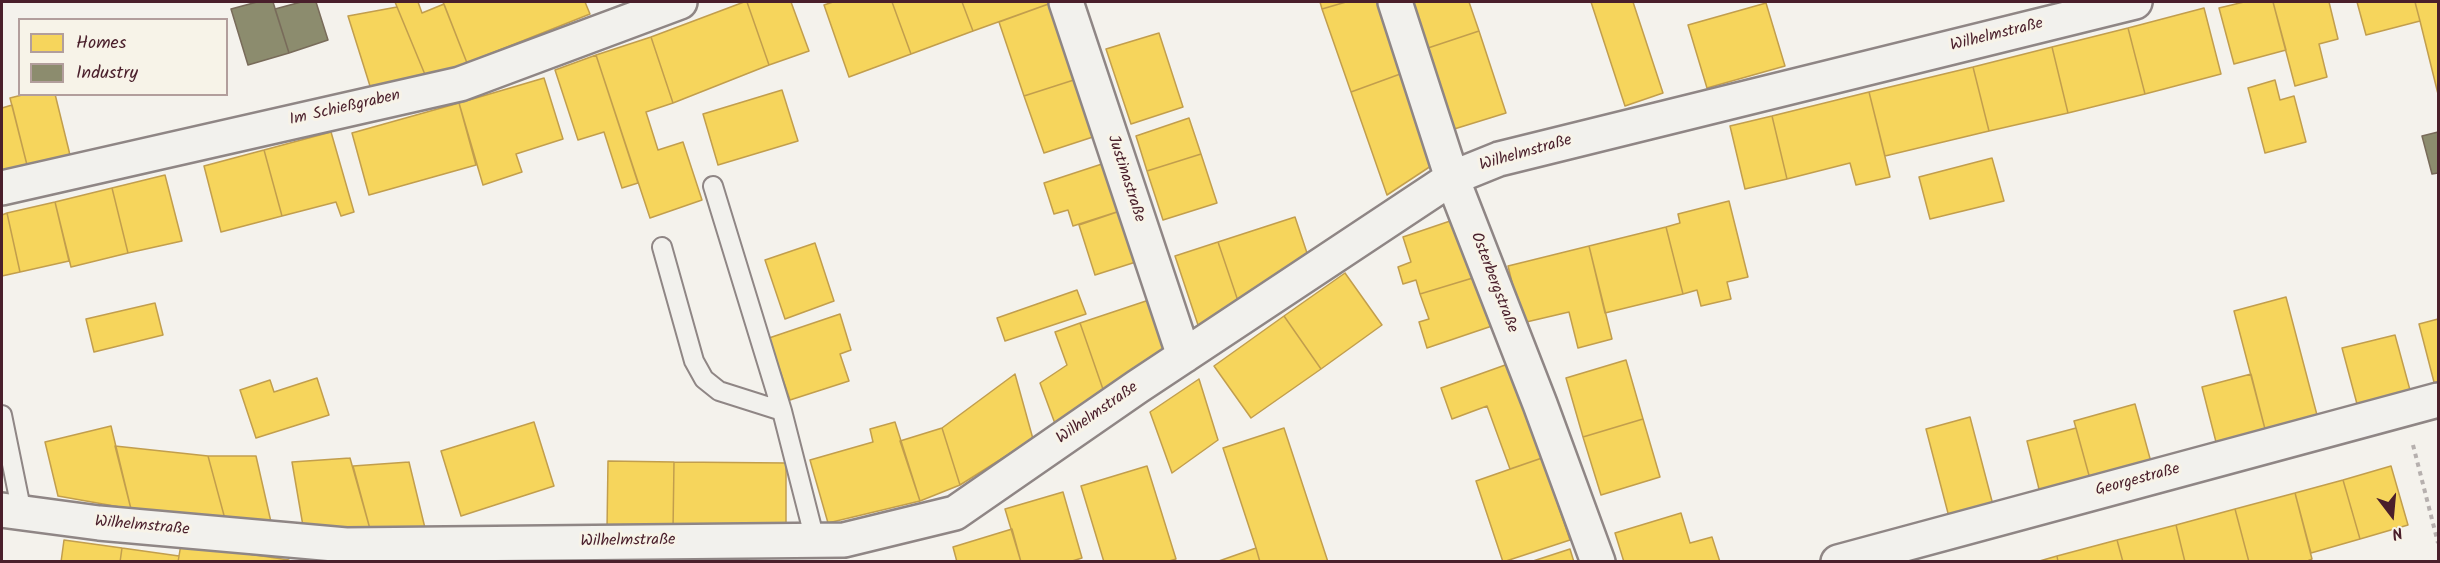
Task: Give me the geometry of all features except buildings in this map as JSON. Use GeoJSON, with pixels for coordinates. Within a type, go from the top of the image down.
{"type":"FeatureCollection","features":[{"type":"Feature","properties":{"kind":"street","name":"Im Schießgraben"},"geometry":{"type":"LineString","coordinates":[[2,188],[460,84],[617,13],[680,2]]}},
{"type":"Feature","properties":{"kind":"street","name":"Justinastraße"},"geometry":{"type":"LineString","coordinates":[[1066,2],[1184,356]]}},
{"type":"Feature","properties":{"kind":"street","name":"Osterbergstraße"},"geometry":{"type":"LineString","coordinates":[[1395,2],[1452,178],[1598,561]]}},
{"type":"Feature","properties":{"kind":"street","name":"Wilhelmstraße"},"geometry":{"type":"LineString","coordinates":[[12,512],[99,523],[346,545],[837,547],[955,513],[1184,356],[1452,178],[1499,159],[2135,2]]}},
{"type":"Feature","properties":{"kind":"street","name":"Georgestraße"},"geometry":{"type":"LineString","coordinates":[[1838,561],[2439,400]]}},
{"type":"Feature","properties":{"kind":"lane"},"geometry":{"type":"LineString","coordinates":[[713,186],[782,411],[837,547]]}},
{"type":"Feature","properties":{"kind":"lane"},"geometry":{"type":"LineString","coordinates":[[662,247],[694,361],[704,379],[719,391],[782,411]]}},
{"type":"Feature","properties":{"kind":"lane"},"geometry":{"type":"LineString","coordinates":[[2,415],[12,512]]}},
{"type":"Feature","properties":{"kind":"path"},"geometry":{"type":"LineString","coordinates":[[2404,409],[2439,543]]}}]}
